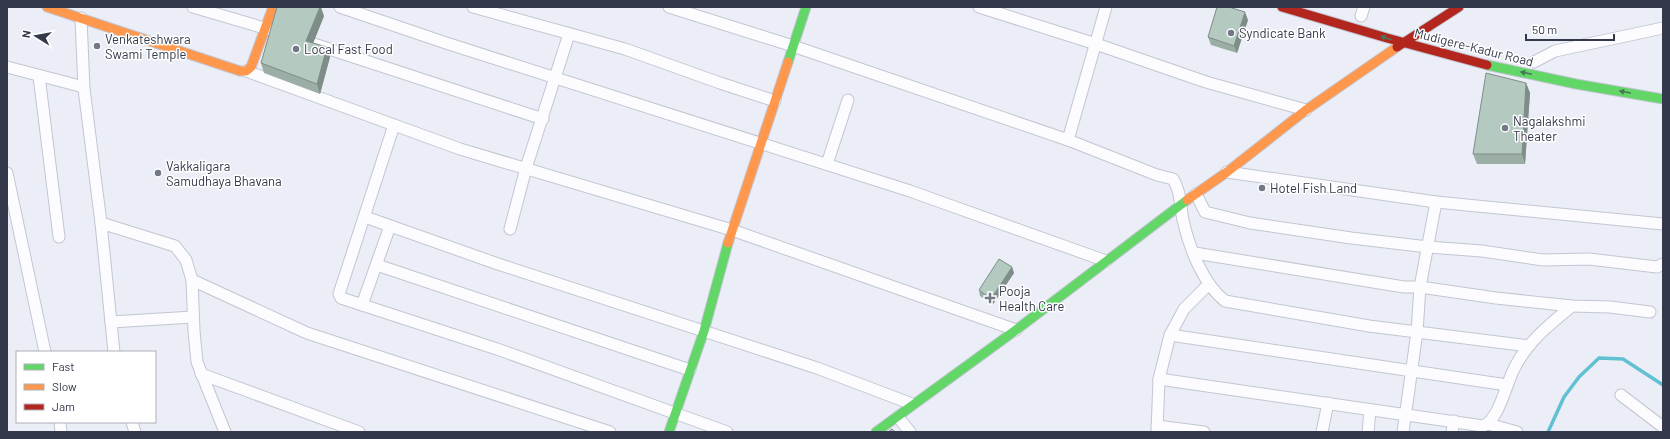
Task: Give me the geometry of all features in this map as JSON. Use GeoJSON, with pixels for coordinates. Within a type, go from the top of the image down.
{"type":"FeatureCollection","features":[{"type":"Feature","properties":{"kind":"main road"},"geometry":{"type":"LineString","coordinates":[[47,7],[240,71],[246,71],[251,67],[273,7]]}},
{"type":"Feature","properties":{"kind":"main road"},"geometry":{"type":"LineString","coordinates":[[669,432],[704,331],[732,230],[806,7]]}},
{"type":"Feature","properties":{"kind":"main road","name":"Mudigere-Kadur Road"},"geometry":{"type":"LineString","coordinates":[[1282,7],[1402,43],[1564,82],[1663,99]]}},
{"type":"Feature","properties":{"kind":"main road"},"geometry":{"type":"LineString","coordinates":[[876,432],[898,417],[912,404],[1016,330],[1181,204],[1227,172],[1306,110],[1402,43],[1459,7]]}},
{"type":"Feature","properties":{"kind":"main road","name":"Mudigere-Kadur Road"},"geometry":{"type":"LineString","coordinates":[[1404,29],[1432,37]]}},
{"type":"Feature","properties":{"kind":"main road","name":"Mudigere-Kadur Road"},"geometry":{"type":"LineString","coordinates":[[1531,62],[1549,66]]}},
{"type":"Feature","properties":{"kind":"street"},"geometry":{"type":"LineString","coordinates":[[193,7],[280,33]]}},
{"type":"Feature","properties":{"kind":"street"},"geometry":{"type":"LineString","coordinates":[[340,7],[556,79],[761,142],[910,192],[1106,261]]}},
{"type":"Feature","properties":{"kind":"street"},"geometry":{"type":"LineString","coordinates":[[473,7],[625,49],[775,101]]}},
{"type":"Feature","properties":{"kind":"street"},"geometry":{"type":"LineString","coordinates":[[668,7],[793,46],[1068,140],[1157,175],[1173,179],[1180,192],[1188,238],[1200,267],[1209,284],[1225,301],[1369,326],[1529,346]]}},
{"type":"Feature","properties":{"kind":"street"},"geometry":{"type":"LineString","coordinates":[[979,7],[1096,44],[1206,82],[1306,110]]}},
{"type":"Feature","properties":{"kind":"street"},"geometry":{"type":"LineString","coordinates":[[1068,140],[1106,7]]}},
{"type":"Feature","properties":{"kind":"street"},"geometry":{"type":"LineString","coordinates":[[81,18],[84,89],[101,223],[114,351]]}},
{"type":"Feature","properties":{"kind":"street"},"geometry":{"type":"LineString","coordinates":[[1531,62],[1555,51],[1663,28]]}},
{"type":"Feature","properties":{"kind":"street"},"geometry":{"type":"LineString","coordinates":[[510,229],[526,168],[556,79],[569,34]]}},
{"type":"Feature","properties":{"kind":"street"},"geometry":{"type":"LineString","coordinates":[[303,40],[542,119]]}},
{"type":"Feature","properties":{"kind":"street"},"geometry":{"type":"LineString","coordinates":[[7,67],[80,86],[84,89]]}},
{"type":"Feature","properties":{"kind":"street"},"geometry":{"type":"LineString","coordinates":[[246,71],[460,149],[732,230],[1016,330]]}},
{"type":"Feature","properties":{"kind":"street"},"geometry":{"type":"LineString","coordinates":[[39,76],[59,237]]}},
{"type":"Feature","properties":{"kind":"street"},"geometry":{"type":"LineString","coordinates":[[827,164],[848,100]]}},
{"type":"Feature","properties":{"kind":"street"},"geometry":{"type":"LineString","coordinates":[[394,125],[339,294],[341,298],[497,350],[727,432]]}},
{"type":"Feature","properties":{"kind":"street"},"geometry":{"type":"LineString","coordinates":[[7,172],[45,351]]}},
{"type":"Feature","properties":{"kind":"street"},"geometry":{"type":"LineString","coordinates":[[1227,172],[1436,202],[1663,224]]}},
{"type":"Feature","properties":{"kind":"street"},"geometry":{"type":"LineString","coordinates":[[1196,194],[1205,212],[1250,223],[1428,247],[1482,251],[1543,260],[1589,259],[1657,267],[1663,264]]}},
{"type":"Feature","properties":{"kind":"street"},"geometry":{"type":"LineString","coordinates":[[1403,432],[1417,332],[1420,287],[1436,202]]}},
{"type":"Feature","properties":{"kind":"street"},"geometry":{"type":"LineString","coordinates":[[365,217],[498,264],[817,368],[912,404]]}},
{"type":"Feature","properties":{"kind":"street"},"geometry":{"type":"LineString","coordinates":[[101,223],[175,246],[186,260],[192,280],[193,317],[197,362],[225,432]]}},
{"type":"Feature","properties":{"kind":"street"},"geometry":{"type":"LineString","coordinates":[[362,305],[390,226]]}},
{"type":"Feature","properties":{"kind":"street"},"geometry":{"type":"LineString","coordinates":[[1195,253],[1397,286],[1420,287],[1496,298],[1572,306],[1610,307],[1650,312]]}},
{"type":"Feature","properties":{"kind":"street"},"geometry":{"type":"LineString","coordinates":[[376,266],[690,370]]}},
{"type":"Feature","properties":{"kind":"street"},"geometry":{"type":"LineString","coordinates":[[192,280],[307,333],[610,432]]}},
{"type":"Feature","properties":{"kind":"street"},"geometry":{"type":"LineString","coordinates":[[1204,432],[1157,429],[1159,379],[1170,335],[1184,309],[1209,284]]}},
{"type":"Feature","properties":{"kind":"street"},"geometry":{"type":"LineString","coordinates":[[1159,379],[1328,403],[1453,426],[1483,426],[1488,424],[1495,416],[1515,368],[1529,346],[1545,328],[1572,306]]}},
{"type":"Feature","properties":{"kind":"street"},"geometry":{"type":"LineString","coordinates":[[111,322],[193,317]]}},
{"type":"Feature","properties":{"kind":"street"},"geometry":{"type":"LineString","coordinates":[[1170,335],[1507,385]]}},
{"type":"Feature","properties":{"kind":"street"},"geometry":{"type":"LineString","coordinates":[[201,374],[359,432]]}},
{"type":"Feature","properties":{"kind":"street"},"geometry":{"type":"LineString","coordinates":[[1621,394],[1663,428]]}},
{"type":"Feature","properties":{"kind":"street"},"geometry":{"type":"LineString","coordinates":[[1322,432],[1328,403]]}},
{"type":"Feature","properties":{"kind":"street"},"geometry":{"type":"LineString","coordinates":[[1368,432],[1370,410]]}},
{"type":"Feature","properties":{"kind":"street"},"geometry":{"type":"LineString","coordinates":[[898,417],[910,432]]}},
{"type":"Feature","properties":{"kind":"street"},"geometry":{"type":"LineString","coordinates":[[1488,424],[1505,431],[1517,432]]}},
{"type":"Feature","properties":{"kind":"building"},"geometry":{"type":"Polygon","coordinates":[[[277,7],[320,7],[306,41],[327,47],[317,84],[261,63],[277,7]]]}},
{"type":"Feature","properties":{"kind":"building","name":"Syndicate Bank"},"geometry":{"type":"Polygon","coordinates":[[[1217,7],[1229,7],[1245,12],[1234,46],[1208,37],[1217,7]]]}},
{"type":"Feature","properties":{"kind":"building","name":"Nagalakshmi Theater"},"geometry":{"type":"Polygon","coordinates":[[[1486,73],[1526,83],[1522,154],[1473,154],[1486,73]]]}},
{"type":"Feature","properties":{"kind":"building"},"geometry":{"type":"Polygon","coordinates":[[[999,259],[1012,267],[991,299],[979,290],[999,259]]]}},
{"type":"Feature","properties":{"kind":"building"},"geometry":{"type":"Polygon","coordinates":[[[892,429],[895,432],[888,432],[892,429]]]}},
{"type":"Feature","properties":{"kind":"waterway"},"geometry":{"type":"LineString","coordinates":[[1548,432],[1564,397],[1579,377],[1599,358],[1623,359],[1663,385]]}},
{"type":"Feature","properties":{"kind":"traffic: fast"},"geometry":{"type":"LineString","coordinates":[[788,62],[806,7]]}},
{"type":"Feature","properties":{"kind":"traffic: fast"},"geometry":{"type":"LineString","coordinates":[[1487,65],[1576,84],[1663,99]]}},
{"type":"Feature","properties":{"kind":"traffic: fast"},"geometry":{"type":"LineString","coordinates":[[876,432],[1016,330],[1187,200]]}},
{"type":"Feature","properties":{"kind":"traffic: fast"},"geometry":{"type":"LineString","coordinates":[[669,432],[704,331],[728,243]]}},
{"type":"Feature","properties":{"kind":"traffic: slow"},"geometry":{"type":"LineString","coordinates":[[47,7],[240,71],[246,71],[251,67],[273,7]]}},
{"type":"Feature","properties":{"kind":"traffic: slow"},"geometry":{"type":"LineString","coordinates":[[1187,200],[1227,172],[1306,110],[1397,47]]}},
{"type":"Feature","properties":{"kind":"traffic: slow"},"geometry":{"type":"LineString","coordinates":[[728,243],[788,62]]}},
{"type":"Feature","properties":{"kind":"traffic: jam"},"geometry":{"type":"LineString","coordinates":[[1282,7],[1387,38],[1487,65]]}},
{"type":"Feature","properties":{"kind":"traffic: jam"},"geometry":{"type":"LineString","coordinates":[[1397,47],[1459,7]]}},
{"type":"Feature","properties":{"kind":"place","name":"Syndicate Bank"},"geometry":{"type":"Point","coordinates":[1231,33]}},
{"type":"Feature","properties":{"kind":"place","name":"Venkateshwara Swami Temple"},"geometry":{"type":"Point","coordinates":[97,46]}},
{"type":"Feature","properties":{"kind":"place","name":"Local Fast Food"},"geometry":{"type":"Point","coordinates":[296,49]}},
{"type":"Feature","properties":{"kind":"place","name":"Nagalakshmi Theater"},"geometry":{"type":"Point","coordinates":[1505,128]}},
{"type":"Feature","properties":{"kind":"place","name":"Vakkaligara Samudhaya Bhavana"},"geometry":{"type":"Point","coordinates":[158,173]}},
{"type":"Feature","properties":{"kind":"place","name":"Hotel Fish Land"},"geometry":{"type":"Point","coordinates":[1262,188]}},
{"type":"Feature","properties":{"kind":"place","name":"Pooja Health Care"},"geometry":{"type":"Point","coordinates":[990,298]}}]}
